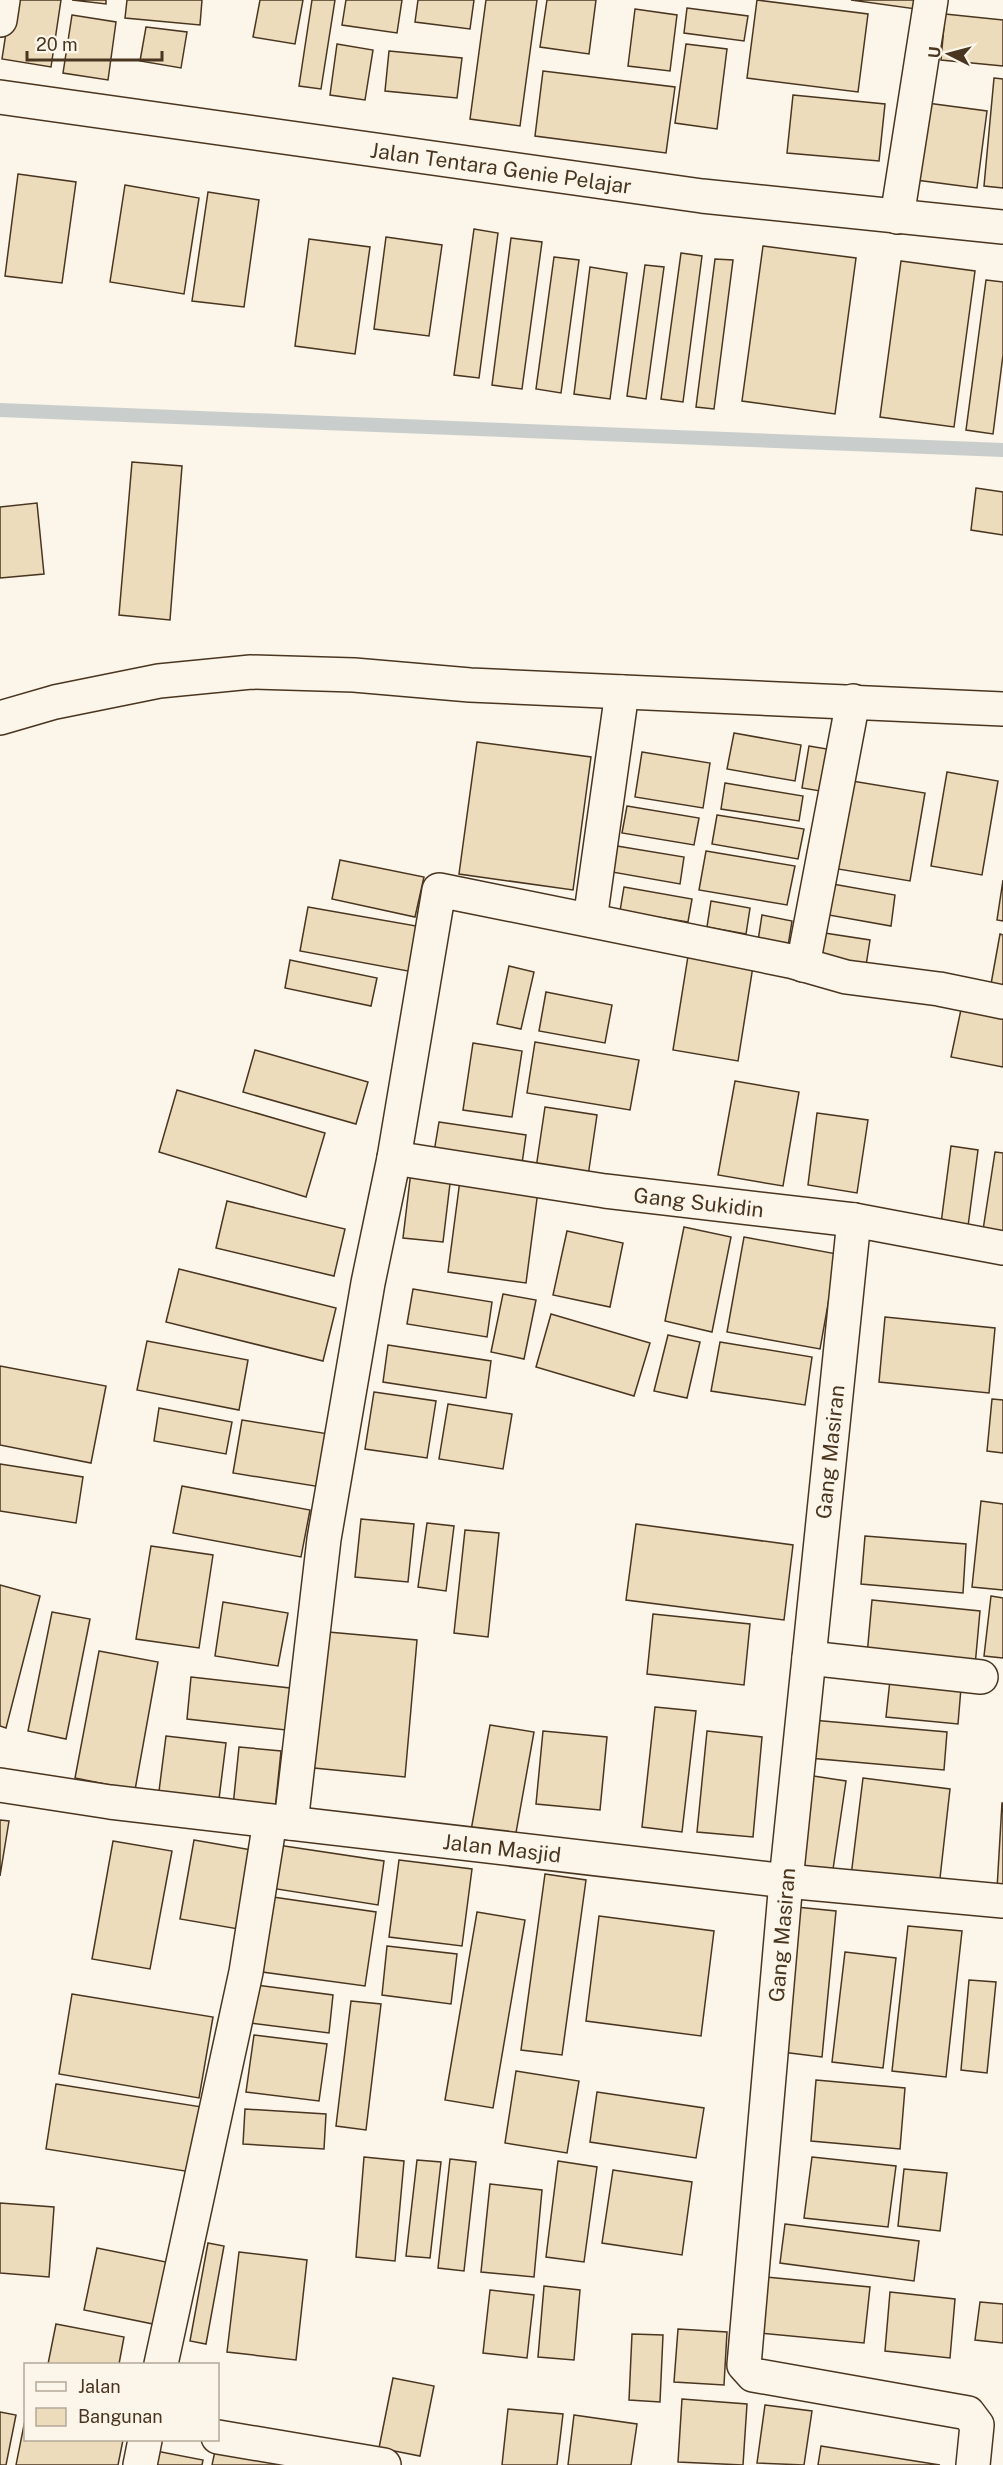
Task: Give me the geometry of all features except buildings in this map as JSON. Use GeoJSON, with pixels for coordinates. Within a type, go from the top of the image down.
{"type":"FeatureCollection","features":[{"type":"Feature","properties":{"kind":"street"},"geometry":{"type":"LineString","coordinates":[[0,20],[3,0]]}},
{"type":"Feature","properties":{"kind":"street"},"geometry":{"type":"LineString","coordinates":[[897,217],[931,0]]}},
{"type":"Feature","properties":{"kind":"street","name":"Jalan Tentara Genie Pelajar"},"geometry":{"type":"LineString","coordinates":[[0,96],[702,196],[1003,227]]}},
{"type":"Feature","properties":{"kind":"street"},"geometry":{"type":"LineString","coordinates":[[0,718],[55,702],[159,681],[251,672],[354,675],[470,685],[1003,709]]}},
{"type":"Feature","properties":{"kind":"street"},"geometry":{"type":"LineString","coordinates":[[590,920],[622,692]]}},
{"type":"Feature","properties":{"kind":"street"},"geometry":{"type":"LineString","coordinates":[[803,965],[853,701]]}},
{"type":"Feature","properties":{"kind":"street"},"geometry":{"type":"LineString","coordinates":[[161,2363],[280,1822],[324,1539],[368,1283],[394,1158],[439,890],[803,965],[846,977],[939,989],[1003,1002]]}},
{"type":"Feature","properties":{"kind":"street","name":"Gang Sukidin"},"geometry":{"type":"LineString","coordinates":[[394,1158],[605,1191],[854,1220],[1003,1248]]}},
{"type":"Feature","properties":{"kind":"street","name":"Gang Masiran"},"geometry":{"type":"LineString","coordinates":[[854,1220],[786,1881],[744,2365],[753,2375],[968,2413],[977,2425],[973,2465]]}},
{"type":"Feature","properties":{"kind":"street"},"geometry":{"type":"LineString","coordinates":[[809,1658],[981,1677]]}},
{"type":"Feature","properties":{"kind":"street","name":"Jalan Masjid"},"geometry":{"type":"LineString","coordinates":[[0,1785],[110,1802],[786,1881],[1003,1901]]}},
{"type":"Feature","properties":{"kind":"street"},"geometry":{"type":"LineString","coordinates":[[219,2437],[384,2465]]}},
{"type":"Feature","properties":{"kind":"street"},"geometry":{"type":"LineString","coordinates":[[140,2465],[145,2441]]}},
{"type":"Feature","properties":{"kind":"waterway"},"geometry":{"type":"LineString","coordinates":[[0,410],[1003,450]]}}]}
